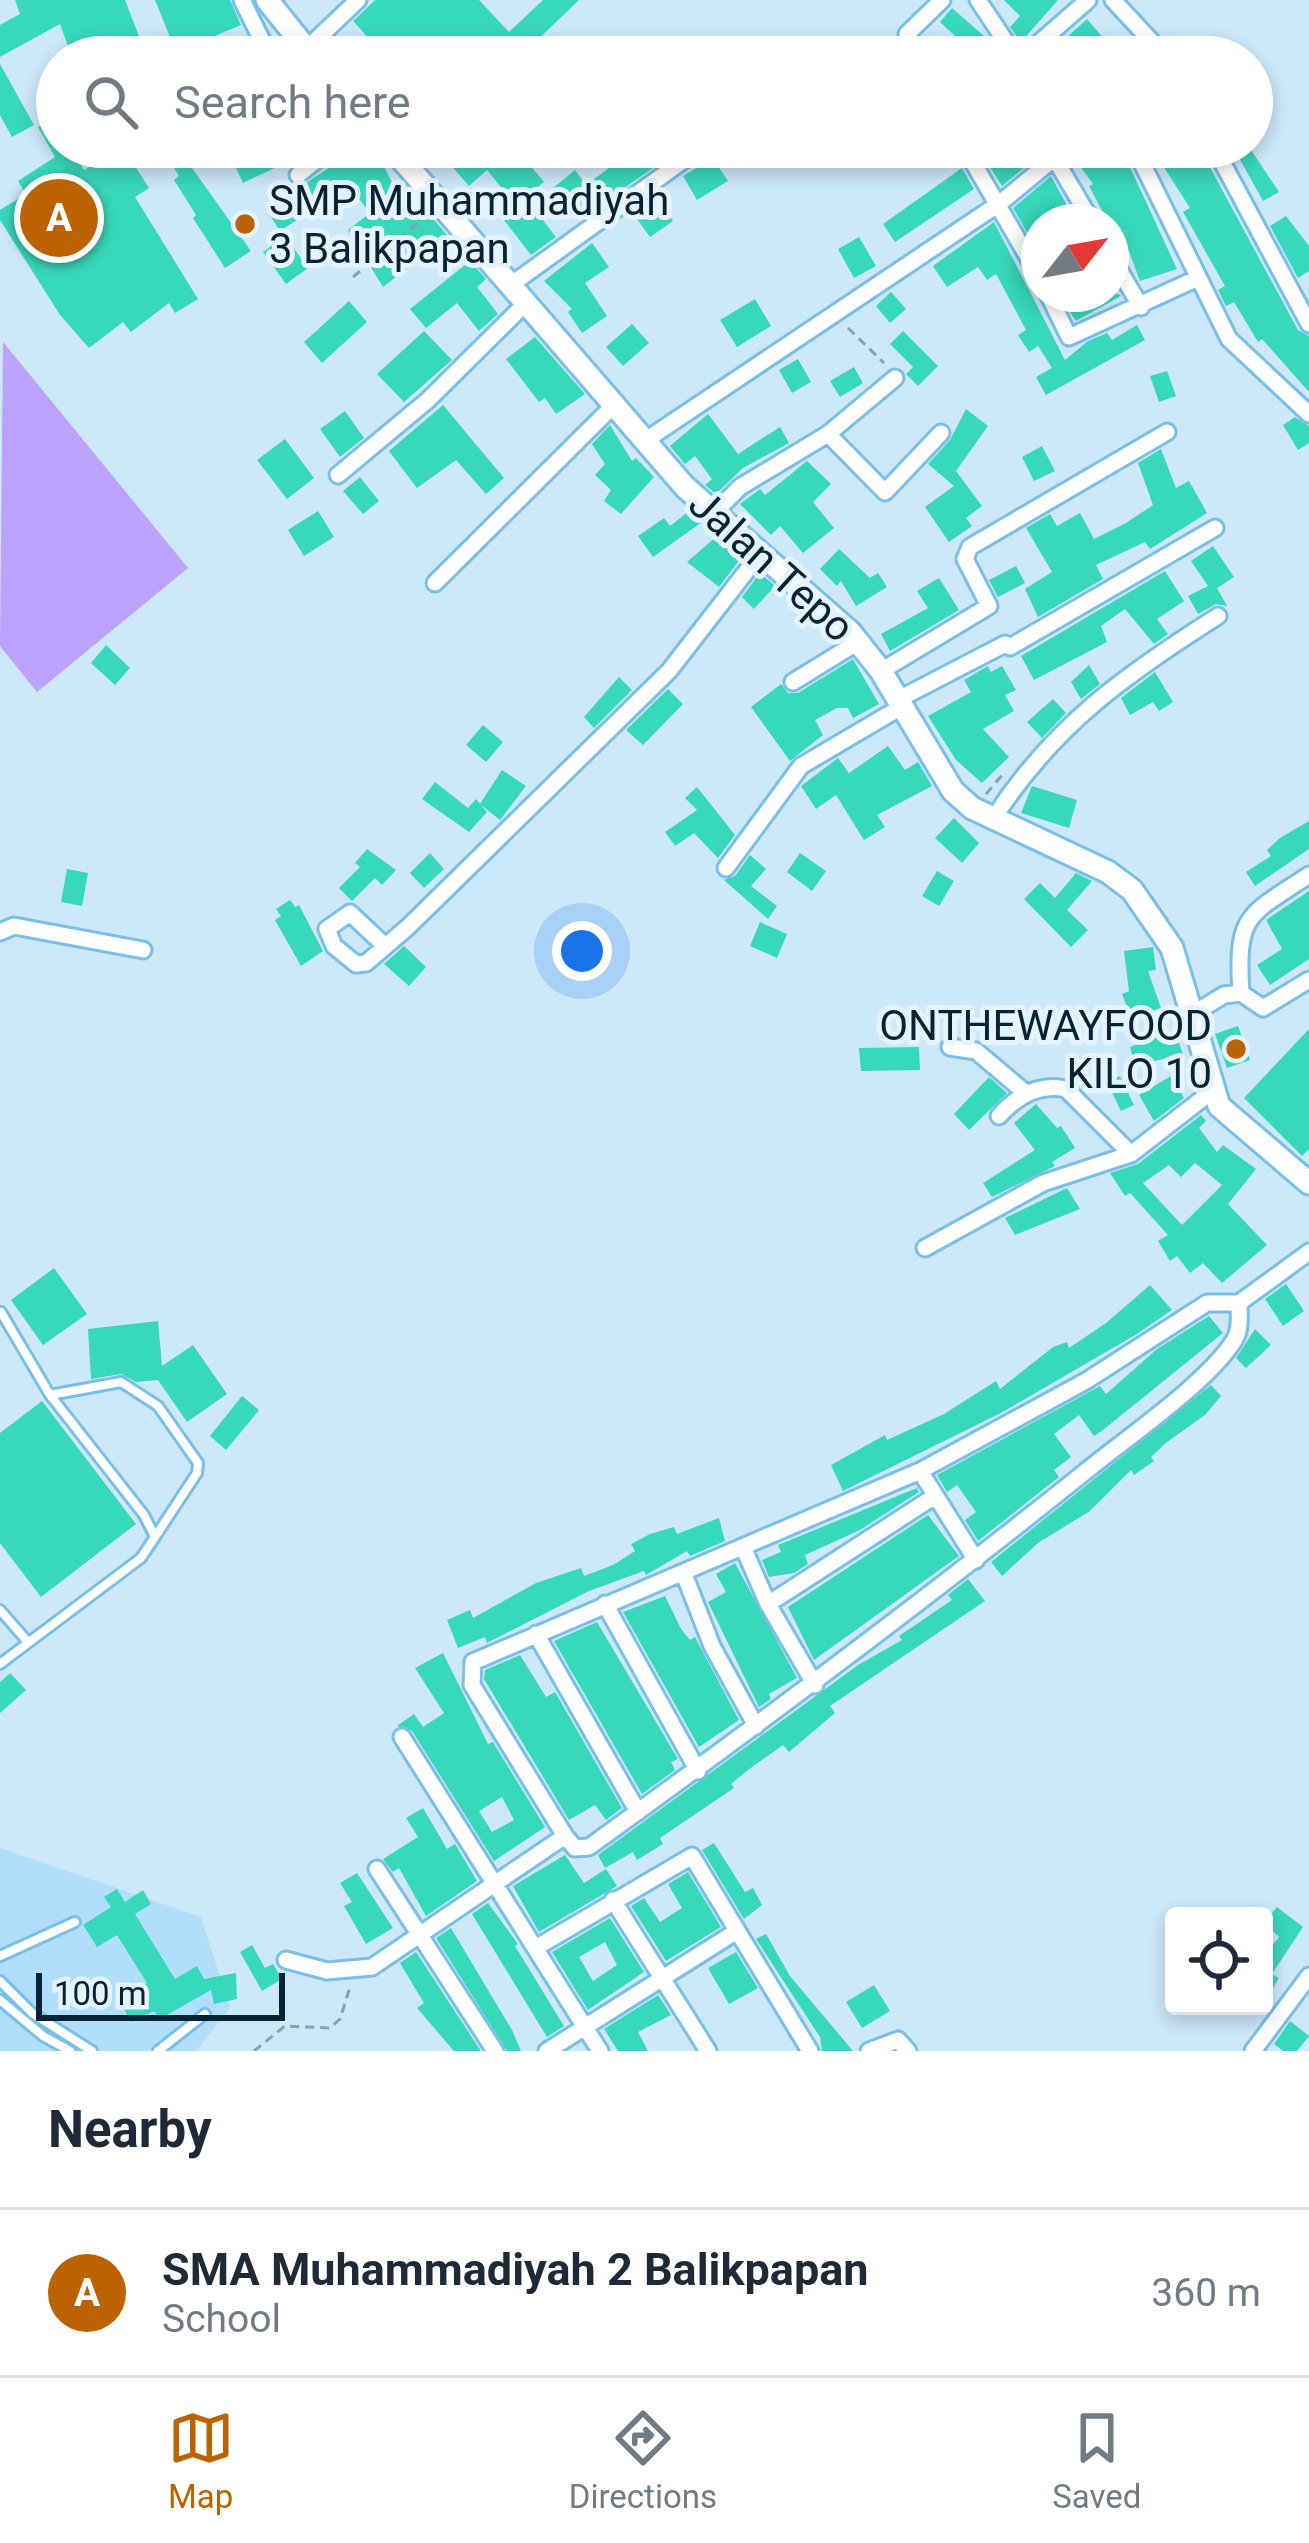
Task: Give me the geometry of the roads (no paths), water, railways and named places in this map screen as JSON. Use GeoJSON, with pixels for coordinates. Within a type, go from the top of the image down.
{"type":"FeatureCollection","features":[{"type":"Feature","properties":{"kind":"street"},"geometry":{"type":"LineString","coordinates":[[242,0],[260,36]]}},
{"type":"Feature","properties":{"kind":"street"},"geometry":{"type":"LineString","coordinates":[[267,0],[293,36]]}},
{"type":"Feature","properties":{"kind":"street"},"geometry":{"type":"LineString","coordinates":[[324,36],[358,0]]}},
{"type":"Feature","properties":{"kind":"street"},"geometry":{"type":"LineString","coordinates":[[908,34],[942,0]]}},
{"type":"Feature","properties":{"kind":"street"},"geometry":{"type":"LineString","coordinates":[[978,0],[1005,36]]}},
{"type":"Feature","properties":{"kind":"street"},"geometry":{"type":"LineString","coordinates":[[1045,36],[1088,0]]}},
{"type":"Feature","properties":{"kind":"street"},"geometry":{"type":"LineString","coordinates":[[1113,0],[1146,36]]}},
{"type":"Feature","properties":{"kind":"street"},"geometry":{"type":"LineString","coordinates":[[298,175],[307,168]]}},
{"type":"Feature","properties":{"kind":"street","name":"Jalan Tepo"},"geometry":{"type":"LineString","coordinates":[[409,168],[712,515],[820,602],[858,642],[881,671],[953,791],[972,808],[1108,872],[1132,890],[1172,948],[1211,1092],[1229,1118],[1309,1183]]}},
{"type":"Feature","properties":{"kind":"street"},"geometry":{"type":"LineString","coordinates":[[338,476],[416,412],[520,292],[676,168]]}},
{"type":"Feature","properties":{"kind":"street"},"geometry":{"type":"LineString","coordinates":[[978,168],[1021,242]]}},
{"type":"Feature","properties":{"kind":"street"},"geometry":{"type":"LineString","coordinates":[[646,440],[1000,203],[1043,168]]}},
{"type":"Feature","properties":{"kind":"street"},"geometry":{"type":"LineString","coordinates":[[1069,168],[1084,204]]}},
{"type":"Feature","properties":{"kind":"street"},"geometry":{"type":"LineString","coordinates":[[1144,168],[1229,339],[1309,414]]}},
{"type":"Feature","properties":{"kind":"street"},"geometry":{"type":"LineString","coordinates":[[1225,168],[1309,324]]}},
{"type":"Feature","properties":{"kind":"street"},"geometry":{"type":"LineString","coordinates":[[1057,312],[1069,337],[1198,278]]}},
{"type":"Feature","properties":{"kind":"street"},"geometry":{"type":"LineString","coordinates":[[1129,287],[1141,307]]}},
{"type":"Feature","properties":{"kind":"street"},"geometry":{"type":"LineString","coordinates":[[712,515],[740,487],[828,434],[895,374]]}},
{"type":"Feature","properties":{"kind":"street"},"geometry":{"type":"LineString","coordinates":[[435,584],[616,403]]}},
{"type":"Feature","properties":{"kind":"street"},"geometry":{"type":"LineString","coordinates":[[881,671],[988,606],[965,559],[970,547],[1167,432]]}},
{"type":"Feature","properties":{"kind":"street"},"geometry":{"type":"LineString","coordinates":[[828,434],[885,492],[941,434]]}},
{"type":"Feature","properties":{"kind":"street"},"geometry":{"type":"LineString","coordinates":[[726,868],[801,766],[899,703],[1005,644],[1010,646],[1214,528]]}},
{"type":"Feature","properties":{"kind":"street"},"geometry":{"type":"LineString","coordinates":[[384,944],[572,764],[596,749],[670,671],[759,555]]}},
{"type":"Feature","properties":{"kind":"street"},"geometry":{"type":"LineString","coordinates":[[993,819],[1017,783],[1087,706],[1218,616]]}},
{"type":"Feature","properties":{"kind":"street"},"geometry":{"type":"LineString","coordinates":[[793,682],[858,642]]}},
{"type":"Feature","properties":{"kind":"street"},"geometry":{"type":"LineString","coordinates":[[1241,993],[1242,928],[1255,911],[1309,875]]}},
{"type":"Feature","properties":{"kind":"street"},"geometry":{"type":"LineString","coordinates":[[0,932],[14,926],[143,950]]}},
{"type":"Feature","properties":{"kind":"street"},"geometry":{"type":"LineString","coordinates":[[1193,1014],[1224,994],[1241,993],[1263,1008],[1309,980]]}},
{"type":"Feature","properties":{"kind":"street"},"geometry":{"type":"LineString","coordinates":[[950,1047],[976,1051],[1027,1094]]}},
{"type":"Feature","properties":{"kind":"street"},"geometry":{"type":"LineString","coordinates":[[999,1116],[1027,1094],[1051,1086],[1066,1089],[1131,1154]]}},
{"type":"Feature","properties":{"kind":"street"},"geometry":{"type":"LineString","coordinates":[[925,1248],[1042,1184],[1131,1154],[1211,1092]]}},
{"type":"Feature","properties":{"kind":"street"},"geometry":{"type":"LineString","coordinates":[[1239,1303],[1238,1331],[1224,1352],[1166,1407],[976,1560],[638,1812],[580,1850],[565,1836],[469,1675],[473,1662],[920,1471],[1086,1381],[1207,1304],[1239,1303],[1309,1252]]}},
{"type":"Feature","properties":{"kind":"street"},"geometry":{"type":"LineString","coordinates":[[920,1471],[976,1560]]}},
{"type":"Feature","properties":{"kind":"street"},"geometry":{"type":"LineString","coordinates":[[768,1604],[935,1496]]}},
{"type":"Feature","properties":{"kind":"street"},"geometry":{"type":"LineString","coordinates":[[743,1546],[768,1604],[815,1684]]}},
{"type":"Feature","properties":{"kind":"street"},"geometry":{"type":"LineString","coordinates":[[685,1574],[712,1646],[756,1726]]}},
{"type":"Feature","properties":{"kind":"street"},"geometry":{"type":"LineString","coordinates":[[605,1604],[698,1771]]}},
{"type":"Feature","properties":{"kind":"street"},"geometry":{"type":"LineString","coordinates":[[536,1634],[638,1812]]}},
{"type":"Feature","properties":{"kind":"street"},"geometry":{"type":"LineString","coordinates":[[402,1737],[600,2051]]}},
{"type":"Feature","properties":{"kind":"street"},"geometry":{"type":"LineString","coordinates":[[286,1960],[326,1971],[371,1967],[565,1836]]}},
{"type":"Feature","properties":{"kind":"street"},"geometry":{"type":"LineString","coordinates":[[537,1947],[689,1855],[810,2051]]}},
{"type":"Feature","properties":{"kind":"street"},"geometry":{"type":"LineString","coordinates":[[377,1869],[495,2051]]}},
{"type":"Feature","properties":{"kind":"street"},"geometry":{"type":"LineString","coordinates":[[613,1900],[708,2051]]}},
{"type":"Feature","properties":{"kind":"street"},"geometry":{"type":"LineString","coordinates":[[547,2051],[737,1931]]}},
{"type":"Feature","properties":{"kind":"street"},"geometry":{"type":"LineString","coordinates":[[1252,2051],[1309,1976]]}},
{"type":"Feature","properties":{"kind":"street"},"geometry":{"type":"LineString","coordinates":[[869,2051],[898,2040],[908,2051]]}},
{"type":"Feature","properties":{"kind":"lane"},"geometry":{"type":"LineString","coordinates":[[1,1312],[50,1395],[144,1515],[155,1538]]}},
{"type":"Feature","properties":{"kind":"lane"},"geometry":{"type":"LineString","coordinates":[[0,1664],[141,1558],[197,1473],[198,1462],[142,1391],[121,1382],[50,1395]]}},
{"type":"Feature","properties":{"kind":"lane"},"geometry":{"type":"LineString","coordinates":[[0,1610],[28,1642]]}},
{"type":"Feature","properties":{"kind":"lane"},"geometry":{"type":"LineString","coordinates":[[0,1956],[75,1922]]}},
{"type":"Feature","properties":{"kind":"lane"},"geometry":{"type":"LineString","coordinates":[[0,1981],[32,2012],[92,2051]]}},
{"type":"Feature","properties":{"kind":"lane"},"geometry":{"type":"LineString","coordinates":[[0,2000],[43,2036],[70,2051]]}},
{"type":"Feature","properties":{"kind":"lane"},"geometry":{"type":"LineString","coordinates":[[158,2051],[205,2014]]}},
{"type":"Feature","properties":{"kind":"place","name":"SMA Muhammadiyah 2 Balikpapan"},"geometry":{"type":"Point","coordinates":[59,218]}},
{"type":"Feature","properties":{"kind":"place","name":"SMP Muhammadiyah 3 Balikpapan"},"geometry":{"type":"Point","coordinates":[245,224]}},
{"type":"Feature","properties":{"kind":"place","name":"ONTHEWAYFOOD KILO 10"},"geometry":{"type":"Point","coordinates":[1236,1049]}}]}
